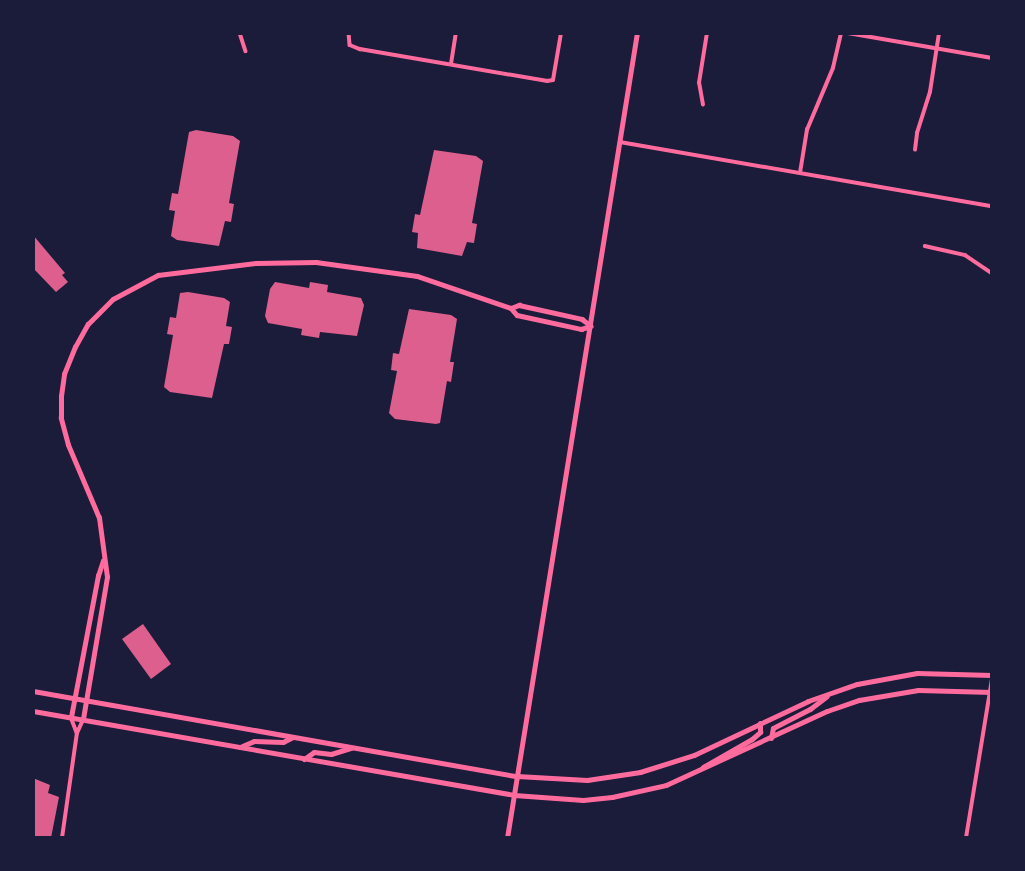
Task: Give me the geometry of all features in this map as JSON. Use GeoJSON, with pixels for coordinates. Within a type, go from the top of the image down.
{"type":"FeatureCollection","features":[{"type":"Feature","properties":{"kind":"main road"},"geometry":{"type":"LineString","coordinates":[[33,691],[517,776],[587,780],[640,772],[694,755],[760,723],[857,684],[917,673],[992,677]]}},
{"type":"Feature","properties":{"kind":"main road"},"geometry":{"type":"LineString","coordinates":[[33,711],[514,795],[558,800],[612,797],[666,785],[695,774],[827,711],[888,694],[936,689],[991,692]]}},
{"type":"Feature","properties":{"kind":"main road"},"geometry":{"type":"LineString","coordinates":[[771,738],[773,728],[810,709],[832,692]]}},
{"type":"Feature","properties":{"kind":"main road"},"geometry":{"type":"LineString","coordinates":[[695,774],[713,760],[752,739],[760,732],[760,723]]}},
{"type":"Feature","properties":{"kind":"main road"},"geometry":{"type":"LineString","coordinates":[[240,747],[254,741],[282,742],[294,736]]}},
{"type":"Feature","properties":{"kind":"main road"},"geometry":{"type":"LineString","coordinates":[[304,758],[314,752],[331,754],[354,747]]}},
{"type":"Feature","properties":{"kind":"street"},"geometry":{"type":"LineString","coordinates":[[240,33],[246,51]]}},
{"type":"Feature","properties":{"kind":"street"},"geometry":{"type":"LineString","coordinates":[[349,33],[350,45],[553,80],[561,33]]}},
{"type":"Feature","properties":{"kind":"street"},"geometry":{"type":"LineString","coordinates":[[451,64],[456,33]]}},
{"type":"Feature","properties":{"kind":"street"},"geometry":{"type":"LineString","coordinates":[[507,838],[637,33]]}},
{"type":"Feature","properties":{"kind":"street"},"geometry":{"type":"LineString","coordinates":[[703,105],[699,83],[707,33]]}},
{"type":"Feature","properties":{"kind":"street"},"geometry":{"type":"LineString","coordinates":[[800,173],[807,130],[833,68],[841,33]]}},
{"type":"Feature","properties":{"kind":"street"},"geometry":{"type":"LineString","coordinates":[[848,33],[992,58]]}},
{"type":"Feature","properties":{"kind":"street"},"geometry":{"type":"LineString","coordinates":[[915,150],[939,33]]}},
{"type":"Feature","properties":{"kind":"street"},"geometry":{"type":"LineString","coordinates":[[620,142],[992,206]]}},
{"type":"Feature","properties":{"kind":"street"},"geometry":{"type":"LineString","coordinates":[[925,246],[965,255],[992,273]]}},
{"type":"Feature","properties":{"kind":"street"},"geometry":{"type":"LineString","coordinates":[[62,838],[77,733],[83,719],[107,577],[99,518],[68,445],[61,418],[61,396],[69,358],[89,324],[123,292],[158,275],[264,262],[316,262],[417,276],[511,308],[517,315],[581,329],[591,326]]}},
{"type":"Feature","properties":{"kind":"street"},"geometry":{"type":"LineString","coordinates":[[511,308],[519,305],[581,319],[591,326]]}},
{"type":"Feature","properties":{"kind":"street"},"geometry":{"type":"LineString","coordinates":[[77,733],[71,717],[98,576],[104,560]]}},
{"type":"Feature","properties":{"kind":"street"},"geometry":{"type":"LineString","coordinates":[[966,838],[992,677]]}},
{"type":"Feature","properties":{"kind":"building"},"geometry":{"type":"Polygon","coordinates":[[[196,130],[233,136],[240,141],[229,203],[234,204],[231,222],[225,221],[219,246],[177,240],[171,236],[175,211],[169,210],[172,193],[178,194],[189,132],[196,130]]]}},
{"type":"Feature","properties":{"kind":"building"},"geometry":{"type":"Polygon","coordinates":[[[434,150],[476,156],[483,161],[472,223],[477,224],[474,243],[467,242],[462,256],[417,248],[418,233],[412,232],[415,214],[420,215],[434,150]]]}},
{"type":"Feature","properties":{"kind":"building"},"geometry":{"type":"Polygon","coordinates":[[[33,235],[65,273],[62,275],[68,282],[56,292],[33,268],[33,235]]]}},
{"type":"Feature","properties":{"kind":"building"},"geometry":{"type":"Polygon","coordinates":[[[275,282],[309,288],[310,282],[328,285],[327,292],[361,298],[364,305],[357,336],[320,332],[319,338],[301,335],[302,329],[268,323],[265,316],[270,289],[275,282]]]}},
{"type":"Feature","properties":{"kind":"building"},"geometry":{"type":"Polygon","coordinates":[[[180,293],[224,298],[230,302],[226,326],[232,327],[229,344],[224,344],[212,398],[170,392],[164,387],[173,335],[167,334],[170,317],[176,318],[180,293]]]}},
{"type":"Feature","properties":{"kind":"building"},"geometry":{"type":"Polygon","coordinates":[[[409,309],[451,315],[457,319],[450,362],[454,362],[451,382],[447,381],[440,423],[395,419],[389,413],[397,371],[391,370],[393,353],[399,354],[409,309]]]}},
{"type":"Feature","properties":{"kind":"building"},"geometry":{"type":"Polygon","coordinates":[[[143,624],[171,664],[151,679],[122,639],[143,624]]]}},
{"type":"Feature","properties":{"kind":"building"},"geometry":{"type":"Polygon","coordinates":[[[33,778],[50,785],[48,793],[59,797],[51,838],[33,838],[33,778]]]}}]}
